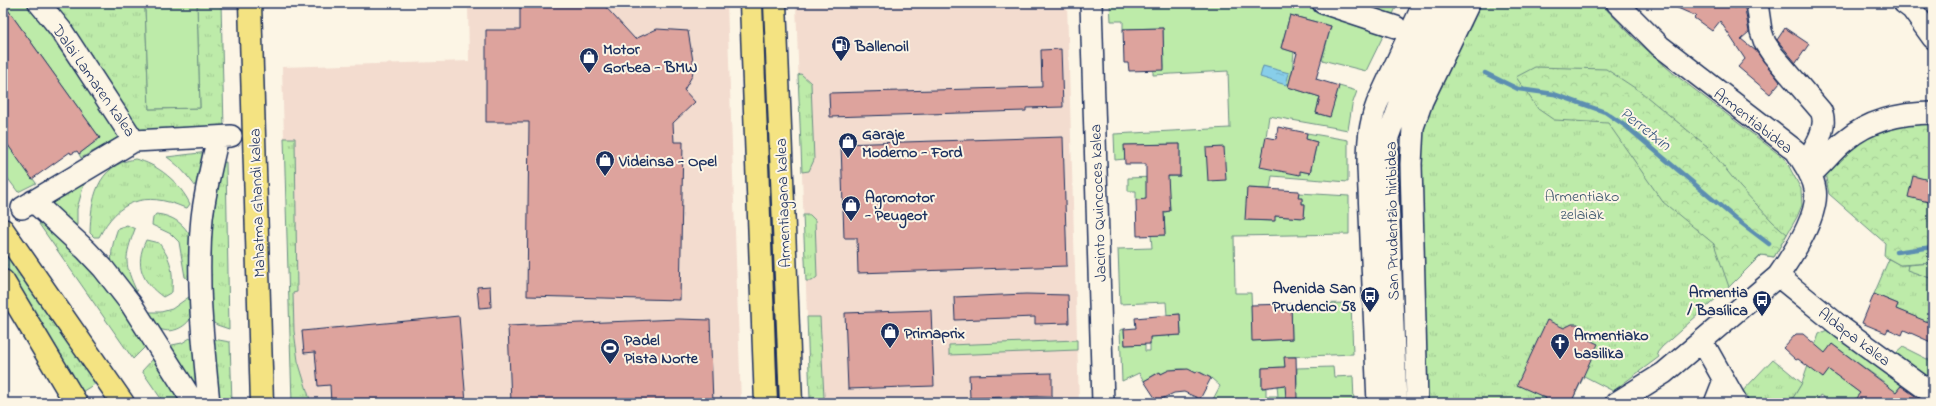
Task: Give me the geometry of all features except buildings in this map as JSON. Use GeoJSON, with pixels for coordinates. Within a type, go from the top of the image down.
{"type":"FeatureCollection","features":[{"type":"Feature","properties":{"kind":"main road","name":"Mahatma Ghandi kalea"},"geometry":{"type":"LineString","coordinates":[[250,3],[262,403]]}},
{"type":"Feature","properties":{"kind":"main road","name":"Armentiagana kalea"},"geometry":{"type":"LineString","coordinates":[[751,3],[766,403]]}},
{"type":"Feature","properties":{"kind":"main road","name":"Armentiagana kalea"},"geometry":{"type":"LineString","coordinates":[[775,3],[791,403]]}},
{"type":"Feature","properties":{"kind":"main road"},"geometry":{"type":"LineString","coordinates":[[3,230],[123,403]]}},
{"type":"Feature","properties":{"kind":"main road"},"geometry":{"type":"LineString","coordinates":[[3,281],[76,403]]}},
{"type":"Feature","properties":{"kind":"street","name":"Dalai Lamaren kalea"},"geometry":{"type":"LineString","coordinates":[[39,3],[62,31],[134,141],[224,136],[202,217],[200,273],[209,403]]}},
{"type":"Feature","properties":{"kind":"street","name":"Jacinto Quincoces kalea"},"geometry":{"type":"LineString","coordinates":[[1091,3],[1103,403]]}},
{"type":"Feature","properties":{"kind":"street"},"geometry":{"type":"LineString","coordinates":[[1323,3],[1396,27]]}},
{"type":"Feature","properties":{"kind":"street","name":"San Prudentzio hiribidea"},"geometry":{"type":"LineString","coordinates":[[1378,403],[1368,135],[1371,120],[1377,104],[1424,3]]}},
{"type":"Feature","properties":{"kind":"street","name":"San Prudentzio hiribidea"},"geometry":{"type":"LineString","coordinates":[[1396,403],[1387,172],[1388,137],[1402,96],[1446,3]]}},
{"type":"Feature","properties":{"kind":"street","name":"San Prudentzio hiribidea"},"geometry":{"type":"LineString","coordinates":[[1417,403],[1411,164],[1413,126],[1422,101],[1469,3]]}},
{"type":"Feature","properties":{"kind":"street","name":"Armentiabidea"},"geometry":{"type":"LineString","coordinates":[[1616,403],[1664,373],[1778,276],[1792,256],[1815,204],[1816,190],[1807,169],[1796,151],[1660,46],[1617,3]]}},
{"type":"Feature","properties":{"kind":"street"},"geometry":{"type":"LineString","coordinates":[[1757,3],[1761,31],[1765,43],[1773,55],[1821,111],[1824,118],[1824,127],[1807,169]]}},
{"type":"Feature","properties":{"kind":"street"},"geometry":{"type":"LineString","coordinates":[[1911,5],[1933,38]]}},
{"type":"Feature","properties":{"kind":"street"},"geometry":{"type":"LineString","coordinates":[[1807,169],[1866,126],[1891,117],[1917,113],[1933,113]]}},
{"type":"Feature","properties":{"kind":"street"},"geometry":{"type":"LineString","coordinates":[[134,141],[27,205],[86,250],[112,280],[131,304],[194,403]]}},
{"type":"Feature","properties":{"kind":"street","name":"Aldapa kalea"},"geometry":{"type":"LineString","coordinates":[[1778,276],[1842,328],[1933,394]]}},
{"type":"Feature","properties":{"kind":"street"},"geometry":{"type":"LineString","coordinates":[[1702,341],[1737,403]]}},
{"type":"Feature","properties":{"kind":"street"},"geometry":{"type":"LineString","coordinates":[[1715,403],[1724,380]]}},
{"type":"Feature","properties":{"kind":"shaded area"},"geometry":{"type":"Polygon","coordinates":[[[468,3],[727,3],[741,403],[311,403],[298,361],[294,331],[293,292],[297,291],[295,138],[284,138],[282,67],[469,61],[468,3]]]}},
{"type":"Feature","properties":{"kind":"shaded area"},"geometry":{"type":"Polygon","coordinates":[[[796,3],[1067,3],[1079,403],[810,403],[796,3]]]}},
{"type":"Feature","properties":{"kind":"green space"},"geometry":{"type":"Polygon","coordinates":[[[3,3],[27,3],[121,136],[81,158],[79,154],[100,138],[3,3]]]}},
{"type":"Feature","properties":{"kind":"green space"},"geometry":{"type":"Polygon","coordinates":[[[46,3],[164,3],[164,6],[145,7],[149,109],[200,108],[197,5],[178,5],[178,3],[221,3],[224,128],[135,130],[46,3]]]}},
{"type":"Feature","properties":{"kind":"green space"},"geometry":{"type":"Polygon","coordinates":[[[759,3],[767,3],[782,403],[774,403],[759,3]]]}},
{"type":"Feature","properties":{"kind":"green space"},"geometry":{"type":"Polygon","coordinates":[[[1110,3],[1305,3],[1385,32],[1366,71],[1322,60],[1331,26],[1290,15],[1281,48],[1294,52],[1292,72],[1288,87],[1320,97],[1316,113],[1329,117],[1339,86],[1357,91],[1352,105],[1348,130],[1269,116],[1266,137],[1296,170],[1310,173],[1317,142],[1306,139],[1307,133],[1348,140],[1348,182],[1272,176],[1270,189],[1247,188],[1246,220],[1274,221],[1275,216],[1304,218],[1305,204],[1302,204],[1302,199],[1298,198],[1299,193],[1349,196],[1349,234],[1234,236],[1235,293],[1251,293],[1253,341],[1292,339],[1291,304],[1351,303],[1353,354],[1285,357],[1285,367],[1262,368],[1262,388],[1266,388],[1266,396],[1278,396],[1277,385],[1297,385],[1297,368],[1333,367],[1334,377],[1353,376],[1354,401],[1211,403],[1220,386],[1211,378],[1198,371],[1196,373],[1183,369],[1174,369],[1161,374],[1159,372],[1144,381],[1139,373],[1122,381],[1120,330],[1124,329],[1125,345],[1145,344],[1145,351],[1150,351],[1150,337],[1181,335],[1180,314],[1167,315],[1166,302],[1120,304],[1118,249],[1152,248],[1151,235],[1165,235],[1164,212],[1170,211],[1169,199],[1136,200],[1136,191],[1128,191],[1128,178],[1180,176],[1180,144],[1125,145],[1125,159],[1115,160],[1114,134],[1230,128],[1228,71],[1153,75],[1153,70],[1164,69],[1163,28],[1123,29],[1123,21],[1111,21],[1110,3]]]}},
{"type":"Feature","properties":{"kind":"green space"},"geometry":{"type":"Polygon","coordinates":[[[1305,3],[1398,3],[1385,32],[1305,3]]]}},
{"type":"Feature","properties":{"kind":"green space","name":"Armentiako zelaiak"},"geometry":{"type":"Polygon","coordinates":[[[1480,3],[1600,3],[1637,41],[1673,73],[1785,159],[1801,189],[1802,205],[1797,217],[1774,257],[1761,255],[1729,287],[1662,347],[1657,353],[1659,357],[1613,391],[1584,376],[1571,403],[1428,403],[1421,160],[1422,138],[1426,119],[1480,3]]]}},
{"type":"Feature","properties":{"kind":"green space"},"geometry":{"type":"Polygon","coordinates":[[[197,4],[200,108],[149,109],[145,6],[197,4]]]}},
{"type":"Feature","properties":{"kind":"green space"},"geometry":{"type":"Polygon","coordinates":[[[1535,67],[1606,69],[1641,92],[1708,147],[1740,187],[1773,222],[1787,234],[1774,257],[1761,255],[1729,287],[1714,244],[1663,202],[1608,123],[1554,120],[1538,109],[1516,77],[1535,67]]]}},
{"type":"Feature","properties":{"kind":"green space"},"geometry":{"type":"Polygon","coordinates":[[[801,74],[811,83],[814,160],[809,171],[802,172],[798,75],[801,74]]]}},
{"type":"Feature","properties":{"kind":"green space"},"geometry":{"type":"Polygon","coordinates":[[[1933,118],[1933,263],[1900,265],[1884,256],[1885,243],[1829,194],[1824,168],[1858,137],[1933,118]]]}},
{"type":"Feature","properties":{"kind":"green space"},"geometry":{"type":"Polygon","coordinates":[[[3,138],[36,183],[18,192],[3,172],[3,138]]]}},
{"type":"Feature","properties":{"kind":"green space"},"geometry":{"type":"Polygon","coordinates":[[[284,138],[295,138],[297,292],[293,293],[294,331],[298,361],[311,403],[292,403],[284,138]]]}},
{"type":"Feature","properties":{"kind":"green space"},"geometry":{"type":"Polygon","coordinates":[[[208,152],[201,194],[186,174],[167,157],[208,152]]]}},
{"type":"Feature","properties":{"kind":"green space"},"geometry":{"type":"Polygon","coordinates":[[[135,159],[152,165],[160,170],[174,182],[186,196],[190,204],[187,208],[157,200],[134,202],[115,214],[99,237],[94,237],[90,233],[92,208],[98,186],[104,176],[112,168],[135,159]]]}},
{"type":"Feature","properties":{"kind":"green space"},"geometry":{"type":"Polygon","coordinates":[[[226,162],[229,329],[217,325],[208,319],[208,257],[221,163],[226,162]]]}},
{"type":"Feature","properties":{"kind":"green space"},"geometry":{"type":"Polygon","coordinates":[[[84,184],[77,209],[77,233],[46,205],[84,184]]]}},
{"type":"Feature","properties":{"kind":"green space"},"geometry":{"type":"Polygon","coordinates":[[[156,214],[168,216],[177,221],[185,228],[190,237],[194,257],[188,279],[185,277],[179,242],[171,234],[152,225],[153,218],[156,214]]]}},
{"type":"Feature","properties":{"kind":"green space"},"geometry":{"type":"Polygon","coordinates":[[[803,215],[810,215],[815,220],[817,277],[812,281],[806,281],[803,215]]]}},
{"type":"Feature","properties":{"kind":"green space"},"geometry":{"type":"Polygon","coordinates":[[[43,221],[98,278],[124,308],[135,324],[146,341],[144,348],[133,359],[39,224],[43,221]]]}},
{"type":"Feature","properties":{"kind":"green space"},"geometry":{"type":"Polygon","coordinates":[[[127,225],[135,229],[127,254],[127,261],[137,292],[127,287],[120,281],[112,266],[112,248],[118,228],[127,225]]]}},
{"type":"Feature","properties":{"kind":"green space"},"geometry":{"type":"Polygon","coordinates":[[[146,240],[159,243],[167,255],[171,266],[172,292],[163,297],[150,285],[142,272],[142,249],[146,240]]]}},
{"type":"Feature","properties":{"kind":"green space"},"geometry":{"type":"Polygon","coordinates":[[[3,245],[98,382],[80,393],[3,266],[3,245]]]}},
{"type":"Feature","properties":{"kind":"green space"},"geometry":{"type":"Polygon","coordinates":[[[1889,259],[1900,265],[1908,265],[1908,270],[1933,279],[1933,307],[1926,322],[1896,309],[1898,304],[1874,294],[1889,259]]]}},
{"type":"Feature","properties":{"kind":"green space"},"geometry":{"type":"Polygon","coordinates":[[[1933,263],[1933,279],[1907,270],[1908,265],[1933,263]]]}},
{"type":"Feature","properties":{"kind":"green space"},"geometry":{"type":"Polygon","coordinates":[[[193,294],[193,314],[186,324],[177,329],[168,331],[156,327],[143,312],[161,312],[172,309],[193,294]]]}},
{"type":"Feature","properties":{"kind":"green space"},"geometry":{"type":"Polygon","coordinates":[[[807,317],[820,317],[824,398],[810,398],[807,317]]]}},
{"type":"Feature","properties":{"kind":"green space"},"geometry":{"type":"Polygon","coordinates":[[[1827,330],[1902,384],[1887,403],[1868,403],[1884,382],[1832,344],[1813,370],[1823,378],[1829,370],[1860,393],[1854,401],[1856,403],[1832,403],[1820,395],[1816,403],[1790,403],[1802,383],[1819,334],[1827,330]]]}},
{"type":"Feature","properties":{"kind":"green space"},"geometry":{"type":"Polygon","coordinates":[[[195,335],[199,384],[196,387],[167,346],[182,343],[195,335]]]}},
{"type":"Feature","properties":{"kind":"green space"},"geometry":{"type":"Polygon","coordinates":[[[213,339],[230,342],[232,403],[217,403],[213,339]]]}},
{"type":"Feature","properties":{"kind":"green space"},"geometry":{"type":"Polygon","coordinates":[[[1077,340],[1077,350],[949,355],[949,345],[1077,340]]]}},
{"type":"Feature","properties":{"kind":"green space"},"geometry":{"type":"Polygon","coordinates":[[[1903,347],[1933,362],[1933,384],[1893,356],[1903,347]]]}},
{"type":"Feature","properties":{"kind":"green space"},"geometry":{"type":"Polygon","coordinates":[[[154,358],[185,403],[164,403],[142,371],[154,358]]]}},
{"type":"Feature","properties":{"kind":"green space"},"geometry":{"type":"Polygon","coordinates":[[[1773,359],[1802,383],[1790,403],[1744,403],[1739,395],[1773,359]]]}},
{"type":"Feature","properties":{"kind":"water"},"geometry":{"type":"Polygon","coordinates":[[[1263,66],[1289,73],[1286,85],[1260,77],[1263,66]]]}},
{"type":"Feature","properties":{"kind":"waterway","name":"Perretxin"},"geometry":{"type":"LineString","coordinates":[[1485,73],[1518,89],[1554,94],[1605,112],[1627,127],[1736,219],[1769,244]]}},
{"type":"Feature","properties":{"kind":"waterway","name":"Perretxin"},"geometry":{"type":"LineString","coordinates":[[1896,252],[1933,247]]}},
{"type":"Feature","properties":{"kind":"place","name":"Ballenoil"},"geometry":{"type":"Point","coordinates":[841,62]}},
{"type":"Feature","properties":{"kind":"place","name":"Motor Gorbea - BMW"},"geometry":{"type":"Point","coordinates":[589,74]}},
{"type":"Feature","properties":{"kind":"place","name":"Garaje Moderno - Ford"},"geometry":{"type":"Point","coordinates":[848,159]}},
{"type":"Feature","properties":{"kind":"place","name":"Videinsa - Opel"},"geometry":{"type":"Point","coordinates":[605,177]}},
{"type":"Feature","properties":{"kind":"place","name":"Agromotor - Peugeot"},"geometry":{"type":"Point","coordinates":[851,222]}},
{"type":"Feature","properties":{"kind":"place","name":"Avenida San Prudencio 58"},"geometry":{"type":"Point","coordinates":[1370,313]}},
{"type":"Feature","properties":{"kind":"place","name":"Armentia / Basílica"},"geometry":{"type":"Point","coordinates":[1762,317]}},
{"type":"Feature","properties":{"kind":"place","name":"Primaprix"},"geometry":{"type":"Point","coordinates":[890,349]}},
{"type":"Feature","properties":{"kind":"place","name":"Armentiako basilika"},"geometry":{"type":"Point","coordinates":[1560,360]}},
{"type":"Feature","properties":{"kind":"place","name":"Padel Pista Norte"},"geometry":{"type":"Point","coordinates":[610,365]}}]}
